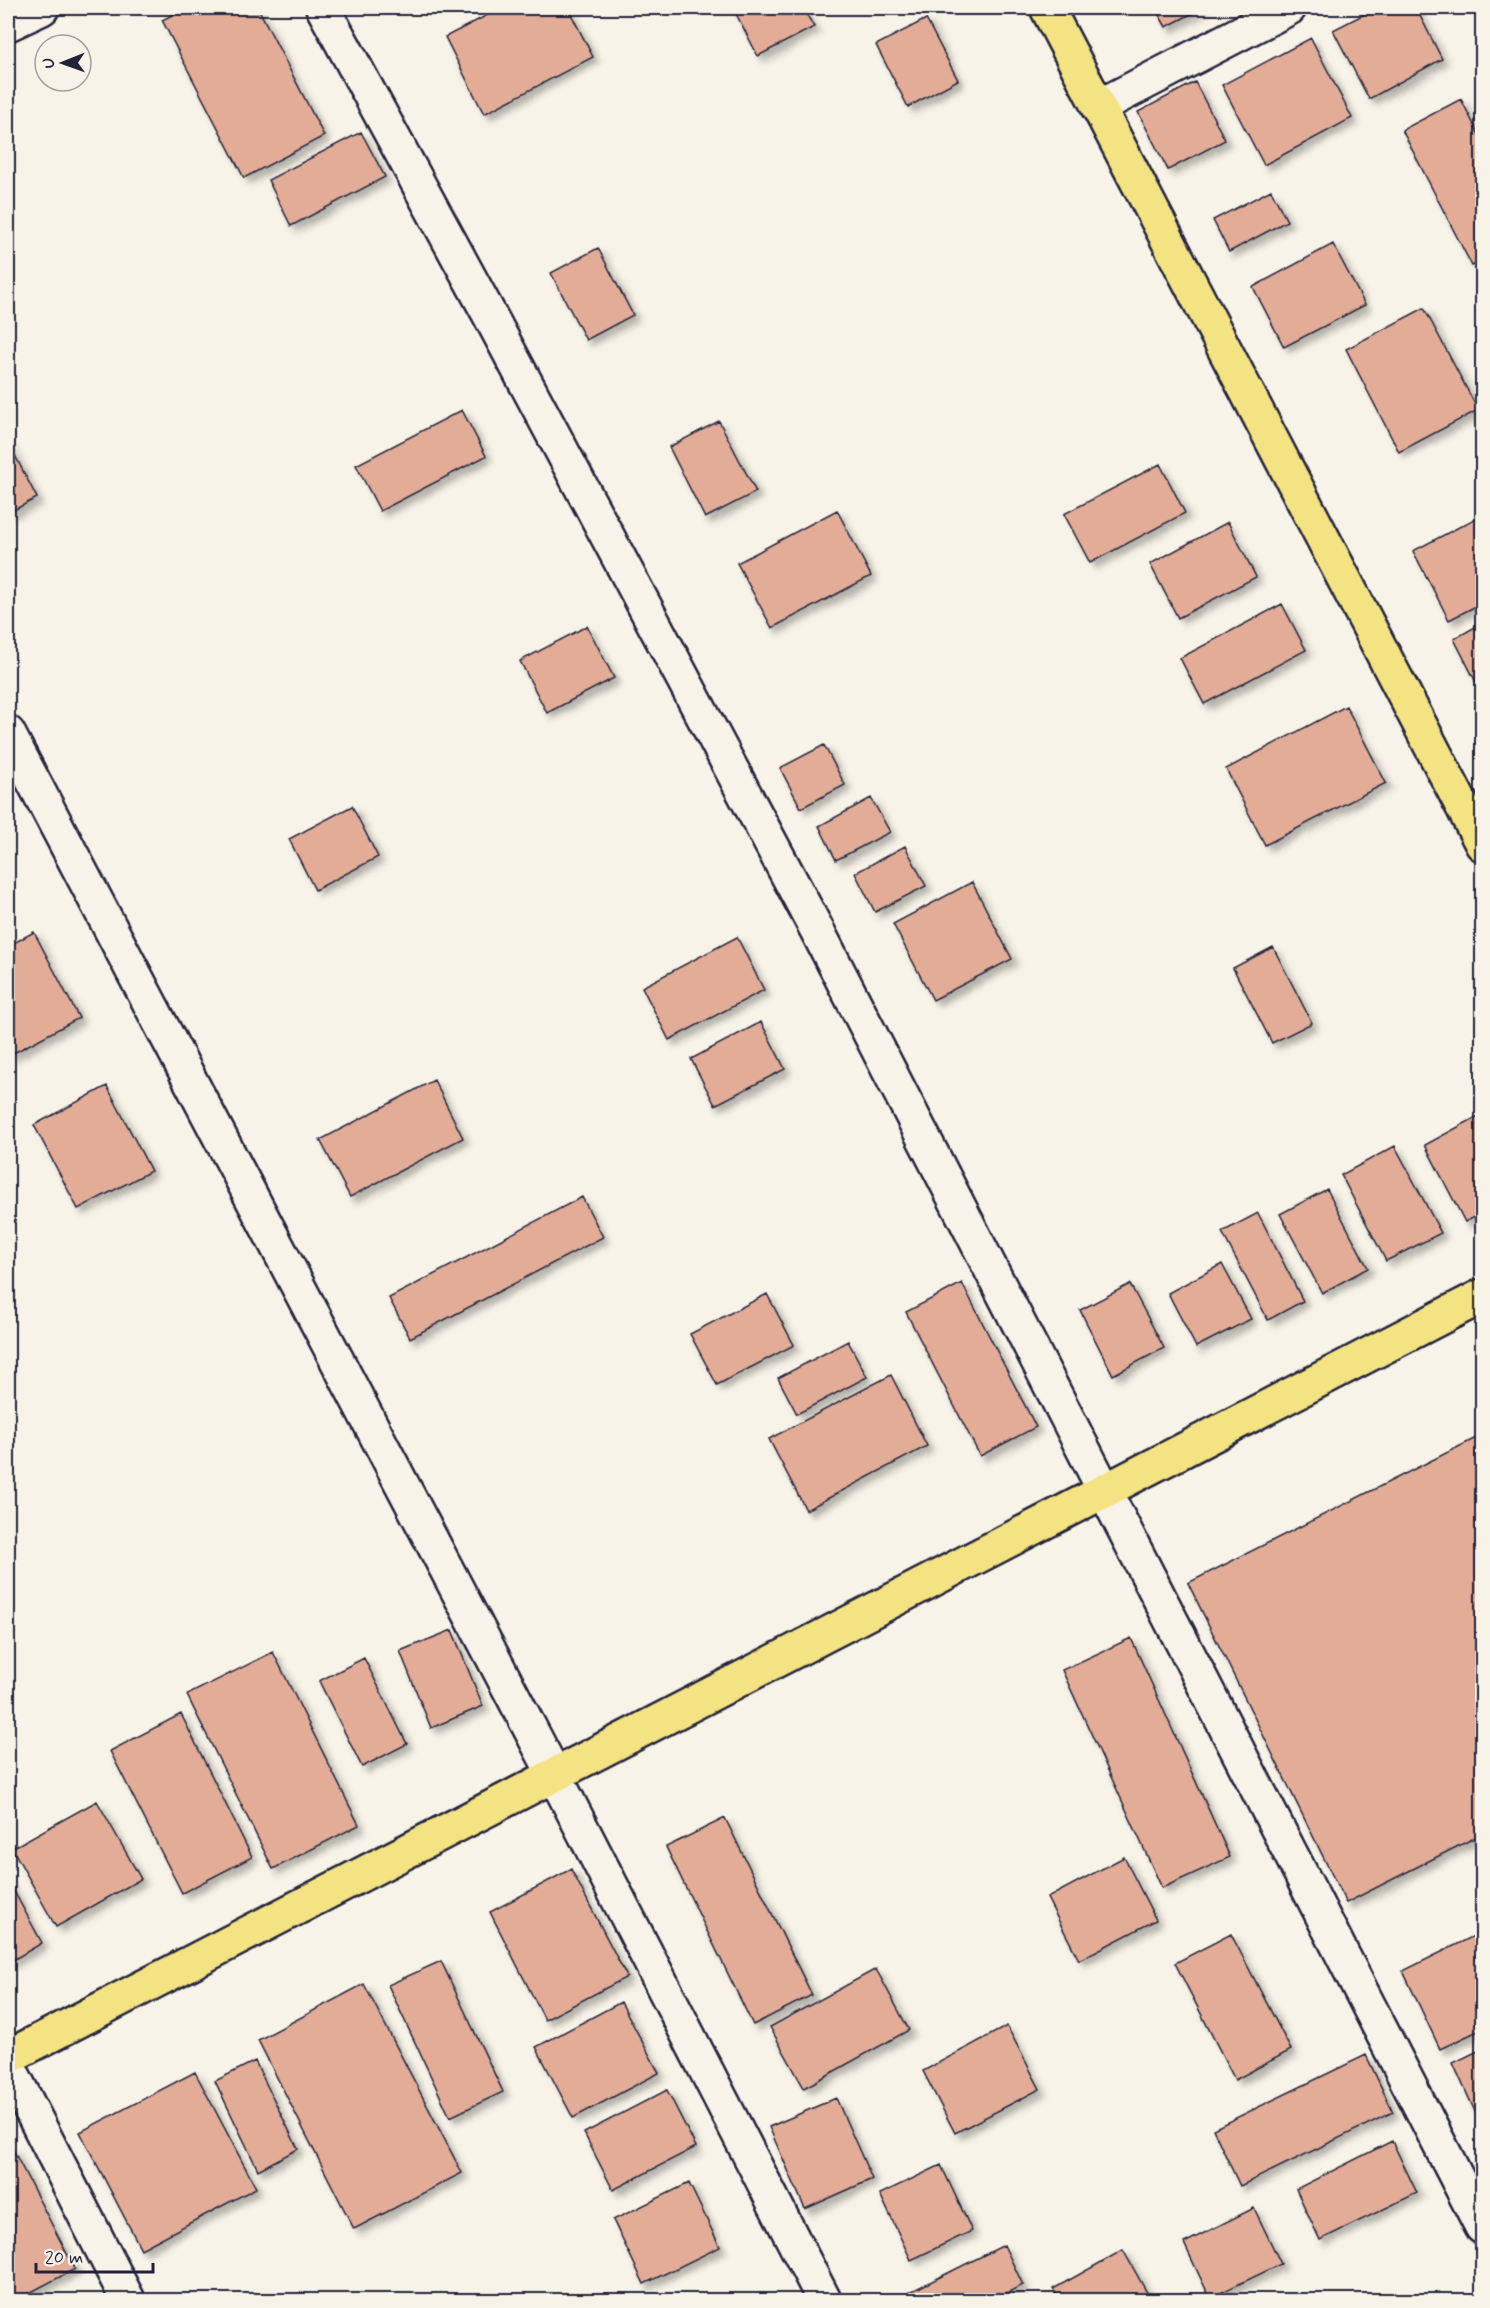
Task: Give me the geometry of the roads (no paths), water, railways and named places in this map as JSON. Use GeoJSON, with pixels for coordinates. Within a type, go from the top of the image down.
{"type":"FeatureCollection","features":[{"type":"Feature","properties":{"kind":"main road"},"geometry":{"type":"LineString","coordinates":[[1047,8],[1482,844]]}},
{"type":"Feature","properties":{"kind":"main road"},"geometry":{"type":"LineString","coordinates":[[8,2057],[1482,1296]]}},
{"type":"Feature","properties":{"kind":"street"},"geometry":{"type":"LineString","coordinates":[[8,24],[42,8]]}},
{"type":"Feature","properties":{"kind":"street"},"geometry":{"type":"LineString","coordinates":[[323,8],[488,312],[817,930],[1482,2227]]}},
{"type":"Feature","properties":{"kind":"street"},"geometry":{"type":"LineString","coordinates":[[1098,107],[1289,8]]}},
{"type":"Feature","properties":{"kind":"street"},"geometry":{"type":"LineString","coordinates":[[8,733],[555,1776],[824,2301]]}},
{"type":"Feature","properties":{"kind":"street"},"geometry":{"type":"LineString","coordinates":[[8,2065],[128,2301]]}}]}
